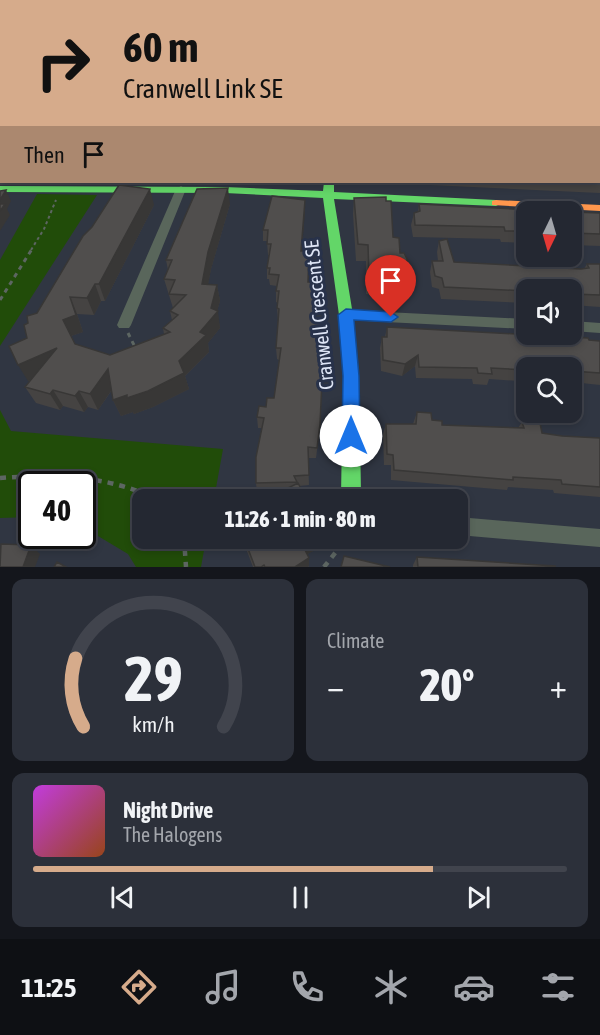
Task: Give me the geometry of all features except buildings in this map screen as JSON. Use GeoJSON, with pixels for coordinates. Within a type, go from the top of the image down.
{"type":"FeatureCollection","features":[{"type":"Feature","properties":{"kind":"street","name":"Cranwell Crescent SE"},"geometry":{"type":"LineString","coordinates":[[329,183],[328,196],[346,315],[351,376],[351,489]]}},
{"type":"Feature","properties":{"kind":"street"},"geometry":{"type":"LineString","coordinates":[[0,189],[80,184],[600,208]]}},
{"type":"Feature","properties":{"kind":"street"},"geometry":{"type":"LineString","coordinates":[[124,325],[181,189]]}},
{"type":"Feature","properties":{"kind":"street"},"geometry":{"type":"LineString","coordinates":[[346,315],[516,324]]}},
{"type":"Feature","properties":{"kind":"street"},"geometry":{"type":"LineString","coordinates":[[582,327],[600,328]]}},
{"type":"Feature","properties":{"kind":"street"},"geometry":{"type":"LineString","coordinates":[[468,527],[600,538]]}},
{"type":"Feature","properties":{"kind":"path"},"geometry":{"type":"LineString","coordinates":[[0,300],[44,229],[59,193]]}},
{"type":"Feature","properties":{"kind":"path"},"geometry":{"type":"LineString","coordinates":[[124,325],[137,350]]}},
{"type":"Feature","properties":{"kind":"path"},"geometry":{"type":"LineString","coordinates":[[0,478],[34,476],[89,479],[132,489]]}},
{"type":"Feature","properties":{"kind":"path"},"geometry":{"type":"LineString","coordinates":[[185,549],[186,567]]}},
{"type":"Feature","properties":{"kind":"path"},"geometry":{"type":"LineString","coordinates":[[324,567],[338,549]]}},
{"type":"Feature","properties":{"kind":"green space"},"geometry":{"type":"Polygon","coordinates":[[[37,194],[97,195],[0,346],[0,260],[37,194]]]}},
{"type":"Feature","properties":{"kind":"green space"},"geometry":{"type":"Polygon","coordinates":[[[0,410],[11,431],[223,449],[216,489],[132,489],[132,549],[204,549],[201,567],[136,567],[128,554],[96,535],[96,471],[18,471],[18,517],[0,518],[0,410]]]}},
{"type":"Feature","properties":{"kind":"traffic: fast"},"geometry":{"type":"LineString","coordinates":[[329,183],[328,196],[346,315],[351,376],[351,489]]}},
{"type":"Feature","properties":{"kind":"traffic: fast"},"geometry":{"type":"LineString","coordinates":[[0,189],[225,190],[496,203]]}},
{"type":"Feature","properties":{"kind":"traffic: slow"},"geometry":{"type":"LineString","coordinates":[[496,203],[600,208]]}},
{"type":"Feature","properties":{"kind":"route"},"geometry":{"type":"LineString","coordinates":[[351,436],[351,376],[346,315],[391,317]]}}]}
